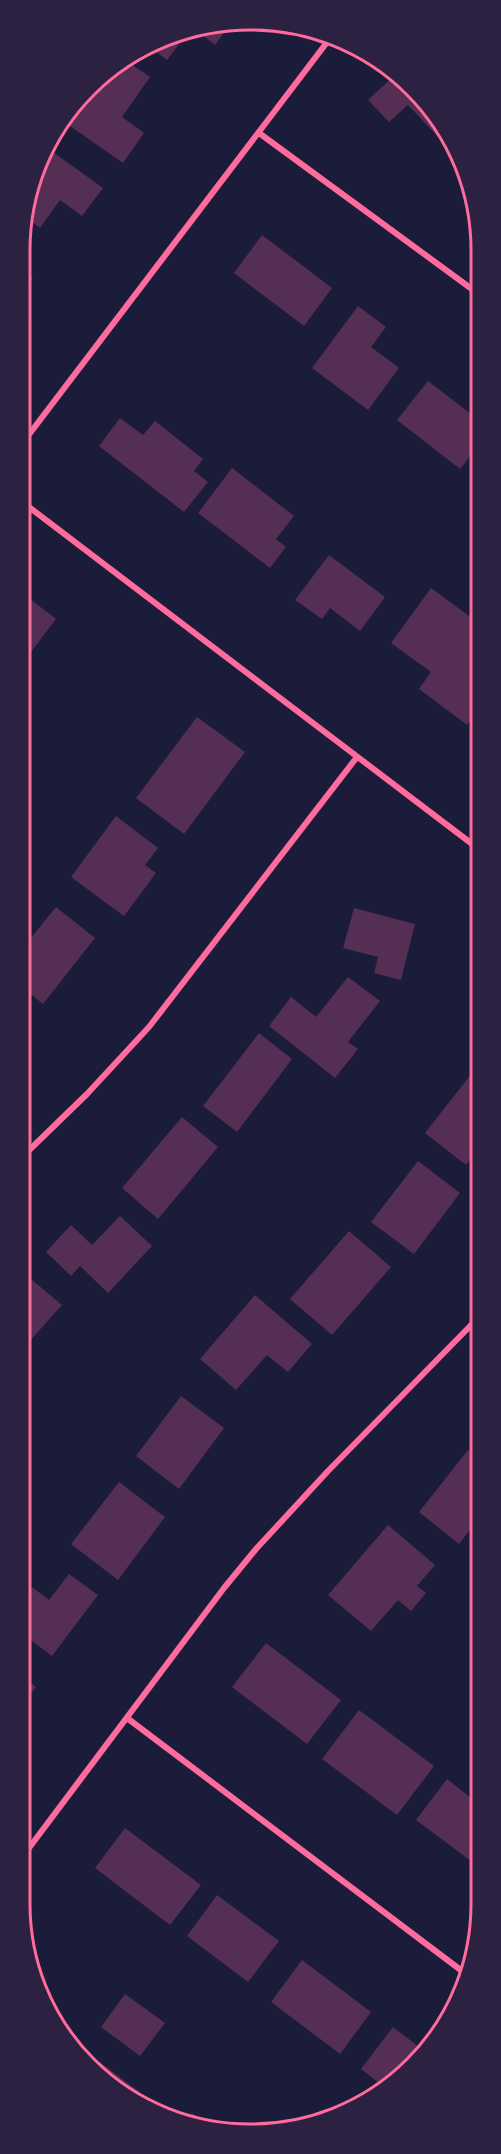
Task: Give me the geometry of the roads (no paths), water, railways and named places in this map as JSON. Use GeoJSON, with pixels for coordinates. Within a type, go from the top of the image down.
{"type":"FeatureCollection","features":[{"type":"Feature","properties":{"kind":"street"},"geometry":{"type":"LineString","coordinates":[[30,433],[326,44]]}},
{"type":"Feature","properties":{"kind":"street"},"geometry":{"type":"LineString","coordinates":[[259,133],[471,288]]}},
{"type":"Feature","properties":{"kind":"street"},"geometry":{"type":"LineString","coordinates":[[30,508],[471,843]]}},
{"type":"Feature","properties":{"kind":"street"},"geometry":{"type":"LineString","coordinates":[[30,1149],[87,1094],[149,1027],[357,757]]}},
{"type":"Feature","properties":{"kind":"street"},"geometry":{"type":"LineString","coordinates":[[30,1847],[224,1588],[256,1549],[328,1470],[471,1325]]}},
{"type":"Feature","properties":{"kind":"street"},"geometry":{"type":"LineString","coordinates":[[127,1718],[460,1970]]}}]}
